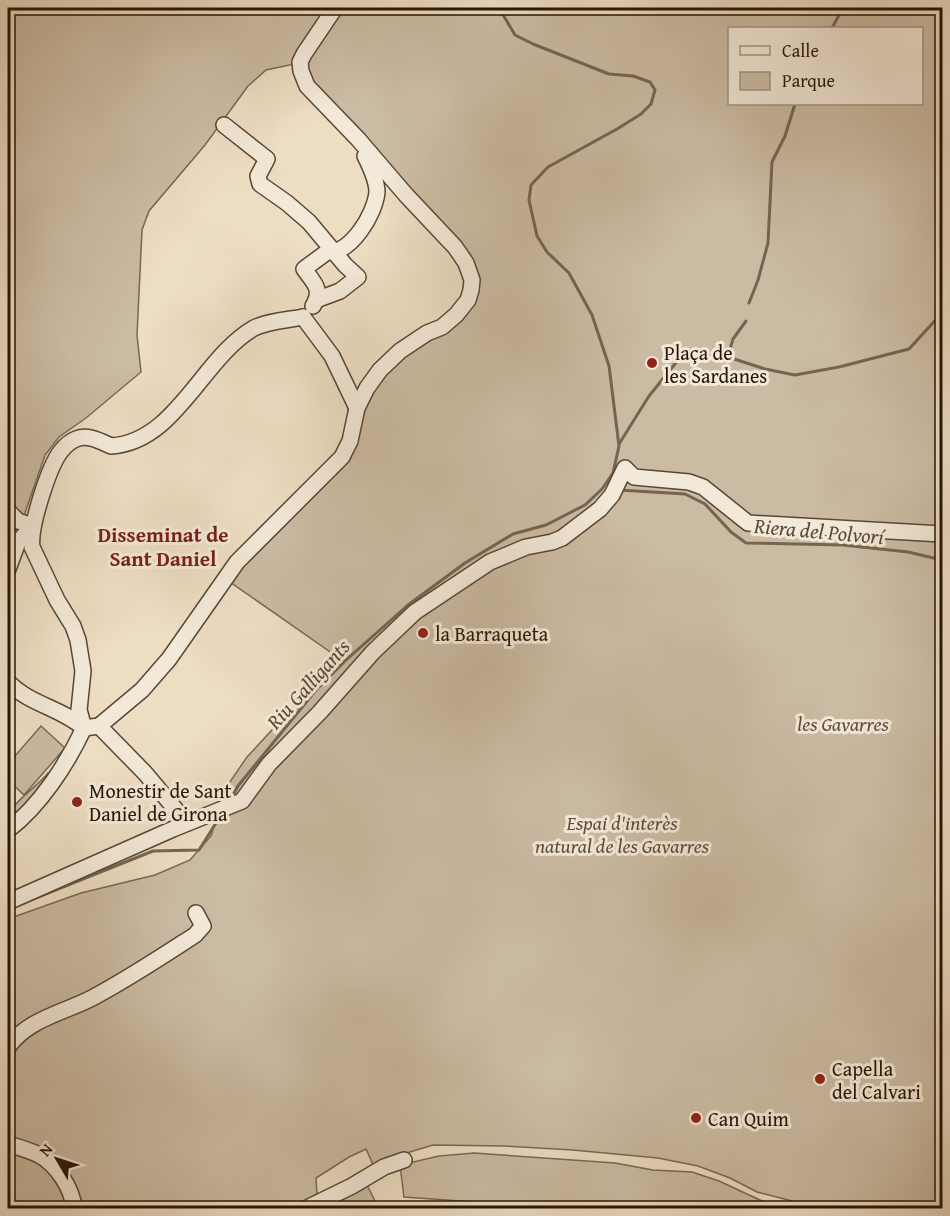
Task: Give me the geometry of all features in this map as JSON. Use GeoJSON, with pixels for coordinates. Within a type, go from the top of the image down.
{"type":"FeatureCollection","features":[{"type":"Feature","properties":{"kind":"street"},"geometry":{"type":"LineString","coordinates":[[8,830],[30,811],[76,744],[92,727],[133,699],[149,683],[169,659],[237,562],[342,457],[350,441],[357,408],[367,388],[391,358],[427,333],[442,327],[468,300],[472,280],[470,271],[455,247],[308,86],[301,71],[300,62],[304,54],[335,8]]}},
{"type":"Feature","properties":{"kind":"street"},"geometry":{"type":"LineString","coordinates":[[197,819],[92,727],[79,710],[83,671],[78,640],[32,547],[33,526],[55,463],[60,452],[67,445],[75,439],[91,438],[117,446],[147,435],[169,416],[218,360],[254,328],[303,317],[318,295],[317,289],[304,269],[327,252],[334,253],[348,244],[363,229],[377,191],[366,157],[349,137],[344,123]]}},
{"type":"Feature","properties":{"kind":"street"},"geometry":{"type":"LineString","coordinates":[[224,125],[267,159],[258,176],[260,184],[309,222],[334,253],[358,277],[340,291],[316,300]]}},
{"type":"Feature","properties":{"kind":"street"},"geometry":{"type":"LineString","coordinates":[[303,317],[322,346],[332,356],[357,408]]}},
{"type":"Feature","properties":{"kind":"street"},"geometry":{"type":"LineString","coordinates":[[8,902],[242,801],[275,758],[320,712],[373,652],[415,612],[490,562],[526,547],[562,538],[600,508],[616,488],[625,468],[634,477],[689,482],[703,487],[745,521],[752,524],[942,534]]}},
{"type":"Feature","properties":{"kind":"street"},"geometry":{"type":"LineString","coordinates":[[8,511],[18,521],[33,526]]}},
{"type":"Feature","properties":{"kind":"street"},"geometry":{"type":"LineString","coordinates":[[8,569],[18,542],[33,526]]}},
{"type":"Feature","properties":{"kind":"street"},"geometry":{"type":"LineString","coordinates":[[8,682],[28,699],[92,727]]}},
{"type":"Feature","properties":{"kind":"street"},"geometry":{"type":"LineString","coordinates":[[8,1047],[25,1030],[42,1020],[90,999],[173,951],[200,930],[202,926],[196,913]]}},
{"type":"Feature","properties":{"kind":"street"},"geometry":{"type":"LineString","coordinates":[[8,1144],[39,1155],[50,1165],[68,1187],[74,1209]]}},
{"type":"Feature","properties":{"kind":"street"},"geometry":{"type":"LineString","coordinates":[[307,1209],[384,1167],[404,1160]]}},
{"type":"Feature","properties":{"kind":"green space","name":"Espai d'interès natural de les Gavarres"},"geometry":{"type":"Polygon","coordinates":[[[8,8],[942,8],[942,1208],[819,1208],[757,1192],[730,1178],[698,1166],[658,1158],[505,1146],[433,1145],[400,1155],[375,1169],[366,1149],[316,1178],[317,1195],[298,1208],[8,1208],[8,919],[81,893],[155,875],[190,860],[211,836],[225,789],[247,757],[297,703],[325,660],[336,656],[230,582],[261,543],[319,487],[359,420],[380,370],[436,334],[476,278],[294,64],[266,70],[248,86],[205,145],[149,211],[142,230],[137,335],[141,372],[86,418],[59,437],[45,455],[8,562],[8,8]]]}},
{"type":"Feature","properties":{"kind":"green space"},"geometry":{"type":"Polygon","coordinates":[[[41,726],[65,748],[24,795],[8,780],[8,764],[41,726]]]}},
{"type":"Feature","properties":{"kind":"green space"},"geometry":{"type":"Polygon","coordinates":[[[48,773],[51,775],[8,824],[12,809],[48,773]]]}},
{"type":"Feature","properties":{"kind":"green space"},"geometry":{"type":"Polygon","coordinates":[[[474,1153],[615,1163],[653,1170],[692,1172],[719,1181],[773,1206],[771,1208],[558,1208],[404,1197],[400,1165],[439,1156],[474,1153]]]}},
{"type":"Feature","properties":{"kind":"green space"},"geometry":{"type":"Polygon","coordinates":[[[367,1185],[377,1205],[371,1208],[331,1208],[329,1204],[367,1185]]]}},
{"type":"Feature","properties":{"kind":"waterway"},"geometry":{"type":"LineString","coordinates":[[231,799],[238,786],[316,690],[408,605],[465,563],[513,534],[546,525],[585,505],[602,489],[613,473],[619,446],[609,366],[592,315],[569,273],[547,252],[537,236],[529,200],[531,185],[548,167],[641,114],[651,104],[655,90],[650,82],[633,76],[609,74],[515,35],[502,13],[502,8]]}},
{"type":"Feature","properties":{"kind":"waterway"},"geometry":{"type":"LineString","coordinates":[[833,27],[843,8]]}},
{"type":"Feature","properties":{"kind":"waterway"},"geometry":{"type":"LineString","coordinates":[[749,303],[768,243],[772,162],[785,136],[795,105]]}},
{"type":"Feature","properties":{"kind":"waterway"},"geometry":{"type":"LineString","coordinates":[[619,444],[649,396],[679,359],[693,354],[728,357],[765,369],[795,375],[839,367],[909,349],[942,313]]}},
{"type":"Feature","properties":{"kind":"waterway"},"geometry":{"type":"LineString","coordinates":[[728,356],[733,339],[746,321]]}},
{"type":"Feature","properties":{"kind":"waterway","name":"Riera del Polvorí"},"geometry":{"type":"LineString","coordinates":[[619,490],[685,494],[705,504],[731,532],[746,543],[843,545],[908,552],[942,560]]}},
{"type":"Feature","properties":{"kind":"waterway","name":"Riu Galligants"},"geometry":{"type":"LineString","coordinates":[[23,903],[153,851],[199,850],[221,815]]}},
{"type":"Feature","properties":{"kind":"place","name":"Plaça de les Sardanes"},"geometry":{"type":"Point","coordinates":[652,363]}},
{"type":"Feature","properties":{"kind":"place","name":"la Barraqueta"},"geometry":{"type":"Point","coordinates":[423,633]}},
{"type":"Feature","properties":{"kind":"place","name":"Monestir de Sant Daniel de Girona"},"geometry":{"type":"Point","coordinates":[77,802]}},
{"type":"Feature","properties":{"kind":"place","name":"Capella del Calvari"},"geometry":{"type":"Point","coordinates":[820,1079]}},
{"type":"Feature","properties":{"kind":"place","name":"Can Quim"},"geometry":{"type":"Point","coordinates":[696,1118]}},
{"type":"Feature","properties":{"kind":"district","name":"Disseminat de Sant Daniel"},"geometry":{"type":"Point","coordinates":[163,546]}},
{"type":"Feature","properties":{"kind":"park label","name":"les Gavarres"},"geometry":{"type":"Point","coordinates":[843,723]}}]}
